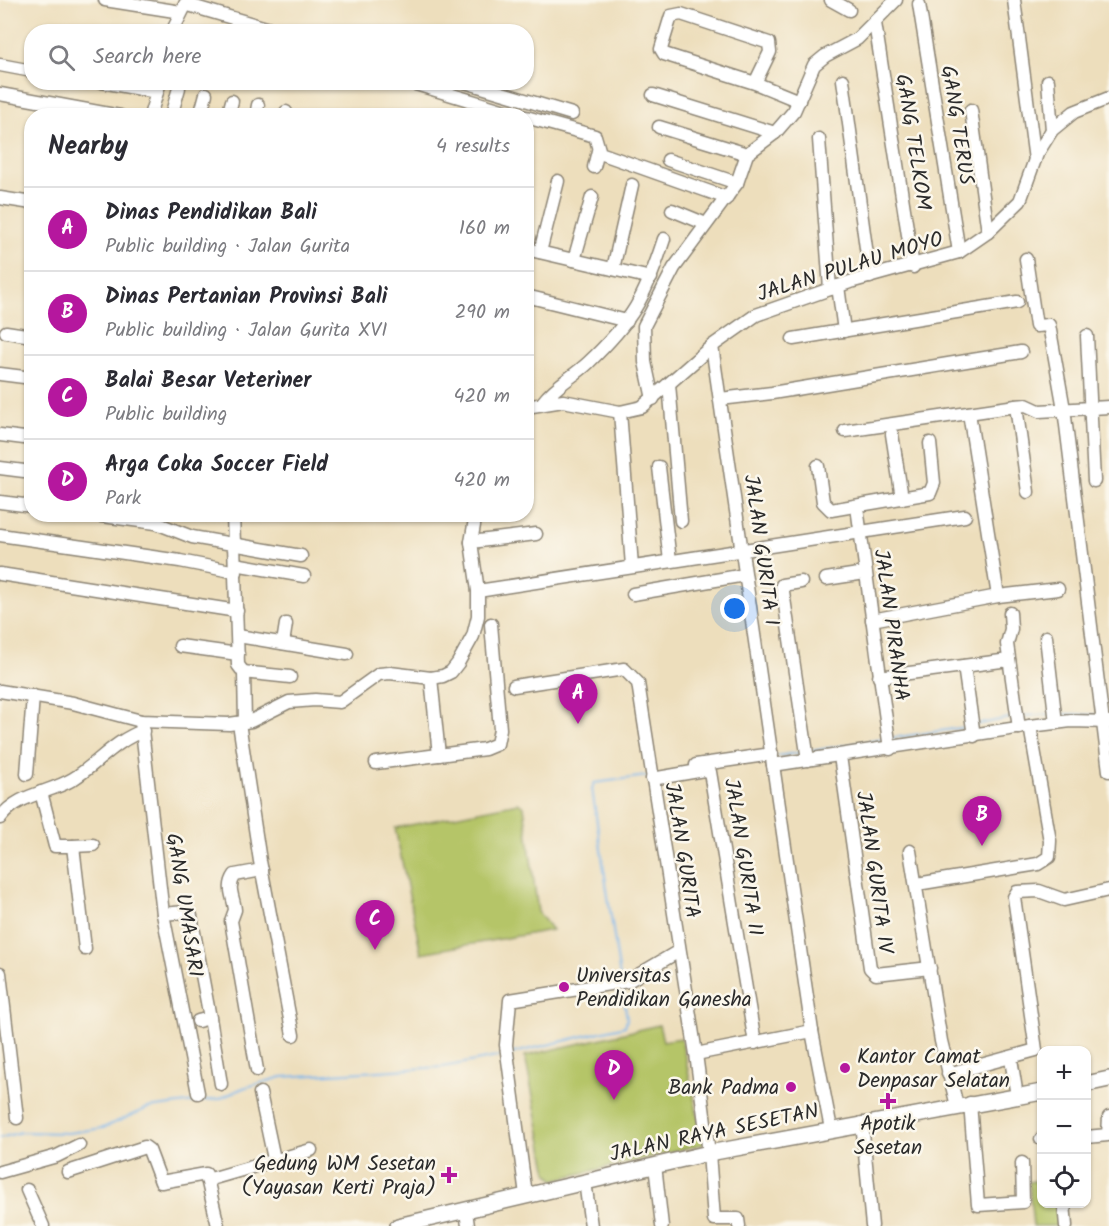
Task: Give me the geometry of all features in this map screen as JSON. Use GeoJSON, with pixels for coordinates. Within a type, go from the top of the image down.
{"type":"FeatureCollection","features":[{"type":"Feature","properties":{"kind":"main road"},"geometry":{"type":"LineString","coordinates":[[1091,1082],[1109,1079]]}},
{"type":"Feature","properties":{"kind":"main road","name":"JALAN RAYA SESETAN"},"geometry":{"type":"LineString","coordinates":[[398,1226],[467,1219],[526,1195],[709,1153],[964,1104],[1037,1093]]}},
{"type":"Feature","properties":{"kind":"street"},"geometry":{"type":"LineString","coordinates":[[105,0],[185,6],[251,24]]}},
{"type":"Feature","properties":{"kind":"street"},"geometry":{"type":"LineString","coordinates":[[831,0],[849,10]]}},
{"type":"Feature","properties":{"kind":"street"},"geometry":{"type":"LineString","coordinates":[[653,399],[645,362],[644,326],[674,268],[727,198],[736,183],[747,154],[775,133],[799,101],[809,75],[818,60],[856,39],[896,0]]}},
{"type":"Feature","properties":{"kind":"street"},"geometry":{"type":"LineString","coordinates":[[1014,0],[1035,161]]}},
{"type":"Feature","properties":{"kind":"street","name":"GANG TERUS"},"geometry":{"type":"LineString","coordinates":[[919,4],[959,252]]}},
{"type":"Feature","properties":{"kind":"street"},"geometry":{"type":"LineString","coordinates":[[176,24],[185,6]]}},
{"type":"Feature","properties":{"kind":"street"},"geometry":{"type":"LineString","coordinates":[[755,83],[770,52],[770,43],[681,14],[671,16],[661,49],[662,53],[755,83],[799,101]]}},
{"type":"Feature","properties":{"kind":"street","name":"GANG TELKOM"},"geometry":{"type":"LineString","coordinates":[[875,22],[913,267]]}},
{"type":"Feature","properties":{"kind":"street"},"geometry":{"type":"LineString","coordinates":[[0,65],[24,70]]}},
{"type":"Feature","properties":{"kind":"street"},"geometry":{"type":"LineString","coordinates":[[843,80],[870,277]]}},
{"type":"Feature","properties":{"kind":"street"},"geometry":{"type":"LineString","coordinates":[[1048,81],[1052,130]]}},
{"type":"Feature","properties":{"kind":"street"},"geometry":{"type":"LineString","coordinates":[[152,108],[157,90]]}},
{"type":"Feature","properties":{"kind":"street"},"geometry":{"type":"LineString","coordinates":[[173,108],[178,90]]}},
{"type":"Feature","properties":{"kind":"street"},"geometry":{"type":"LineString","coordinates":[[436,90],[495,108]]}},
{"type":"Feature","properties":{"kind":"street"},"geometry":{"type":"LineString","coordinates":[[492,90],[572,114]]}},
{"type":"Feature","properties":{"kind":"street"},"geometry":{"type":"LineString","coordinates":[[0,94],[76,108]]}},
{"type":"Feature","properties":{"kind":"street"},"geometry":{"type":"LineString","coordinates":[[202,108],[206,94]]}},
{"type":"Feature","properties":{"kind":"street"},"geometry":{"type":"LineString","coordinates":[[653,95],[775,133]]}},
{"type":"Feature","properties":{"kind":"street","name":"JALAN PULAU MOYO"},"geometry":{"type":"LineString","coordinates":[[534,405],[563,401],[620,412],[642,407],[712,346],[756,315],[834,288],[959,252],[988,232],[1020,201],[1035,161],[1052,130],[1074,112],[1109,98]]}},
{"type":"Feature","properties":{"kind":"street"},"geometry":{"type":"LineString","coordinates":[[230,108],[232,101]]}},
{"type":"Feature","properties":{"kind":"street"},"geometry":{"type":"LineString","coordinates":[[971,110],[988,232]]}},
{"type":"Feature","properties":{"kind":"street"},"geometry":{"type":"LineString","coordinates":[[534,119],[595,136],[598,151],[594,168]]}},
{"type":"Feature","properties":{"kind":"street"},"geometry":{"type":"LineString","coordinates":[[659,128],[747,154]]}},
{"type":"Feature","properties":{"kind":"street"},"geometry":{"type":"LineString","coordinates":[[819,139],[834,288],[844,331]]}},
{"type":"Feature","properties":{"kind":"street"},"geometry":{"type":"LineString","coordinates":[[598,151],[613,159],[727,198]]}},
{"type":"Feature","properties":{"kind":"street"},"geometry":{"type":"LineString","coordinates":[[668,160],[736,183]]}},
{"type":"Feature","properties":{"kind":"street"},"geometry":{"type":"LineString","coordinates":[[540,252],[558,181]]}},
{"type":"Feature","properties":{"kind":"street"},"geometry":{"type":"LineString","coordinates":[[613,269],[632,186]]}},
{"type":"Feature","properties":{"kind":"street"},"geometry":{"type":"LineString","coordinates":[[574,260],[592,197]]}},
{"type":"Feature","properties":{"kind":"street"},"geometry":{"type":"LineString","coordinates":[[0,198],[24,202]]}},
{"type":"Feature","properties":{"kind":"street"},"geometry":{"type":"LineString","coordinates":[[672,210],[706,224]]}},
{"type":"Feature","properties":{"kind":"street"},"geometry":{"type":"LineString","coordinates":[[543,402],[557,385],[588,362],[627,321],[638,305],[651,278],[664,239]]}},
{"type":"Feature","properties":{"kind":"street"},"geometry":{"type":"LineString","coordinates":[[534,251],[651,278]]}},
{"type":"Feature","properties":{"kind":"street"},"geometry":{"type":"LineString","coordinates":[[1026,259],[1036,326],[1049,325],[1064,409],[1109,771]]}},
{"type":"Feature","properties":{"kind":"street"},"geometry":{"type":"LineString","coordinates":[[534,298],[627,321]]}},
{"type":"Feature","properties":{"kind":"street"},"geometry":{"type":"LineString","coordinates":[[793,339],[1017,302]]}},
{"type":"Feature","properties":{"kind":"street"},"geometry":{"type":"LineString","coordinates":[[6,332],[24,335]]}},
{"type":"Feature","properties":{"kind":"street"},"geometry":{"type":"LineString","coordinates":[[1087,336],[1094,481]]}},
{"type":"Feature","properties":{"kind":"street","name":"JALAN GURITA I"},"geometry":{"type":"LineString","coordinates":[[712,346],[812,1031],[831,1129]]}},
{"type":"Feature","properties":{"kind":"street"},"geometry":{"type":"LineString","coordinates":[[720,399],[772,393],[1021,352]]}},
{"type":"Feature","properties":{"kind":"street"},"geometry":{"type":"LineString","coordinates":[[0,374],[24,377]]}},
{"type":"Feature","properties":{"kind":"street"},"geometry":{"type":"LineString","coordinates":[[669,384],[681,522]]}},
{"type":"Feature","properties":{"kind":"street"},"geometry":{"type":"LineString","coordinates":[[845,431],[1026,405],[1036,411],[1109,407]]}},
{"type":"Feature","properties":{"kind":"street"},"geometry":{"type":"LineString","coordinates":[[1016,406],[1028,492]]}},
{"type":"Feature","properties":{"kind":"street"},"geometry":{"type":"LineString","coordinates":[[620,412],[632,566]]}},
{"type":"Feature","properties":{"kind":"street"},"geometry":{"type":"LineString","coordinates":[[969,413],[998,596]]}},
{"type":"Feature","properties":{"kind":"street"},"geometry":{"type":"LineString","coordinates":[[892,434],[902,498]]}},
{"type":"Feature","properties":{"kind":"street"},"geometry":{"type":"LineString","coordinates":[[0,435],[24,438]]}},
{"type":"Feature","properties":{"kind":"street"},"geometry":{"type":"LineString","coordinates":[[818,466],[823,502],[827,508],[857,507],[902,498],[933,491],[930,443]]}},
{"type":"Feature","properties":{"kind":"street"},"geometry":{"type":"LineString","coordinates":[[659,467],[670,561]]}},
{"type":"Feature","properties":{"kind":"street"},"geometry":{"type":"LineString","coordinates":[[0,468],[24,471]]}},
{"type":"Feature","properties":{"kind":"street"},"geometry":{"type":"LineString","coordinates":[[0,502],[24,505]]}},
{"type":"Feature","properties":{"kind":"street","name":"JALAN PIRANHA"},"geometry":{"type":"LineString","coordinates":[[857,507],[889,742]]}},
{"type":"Feature","properties":{"kind":"street"},"geometry":{"type":"LineString","coordinates":[[478,591],[965,516]]}},
{"type":"Feature","properties":{"kind":"street"},"geometry":{"type":"LineString","coordinates":[[148,522],[192,537],[301,556]]}},
{"type":"Feature","properties":{"kind":"street"},"geometry":{"type":"LineString","coordinates":[[233,522],[238,666],[243,672],[243,718],[262,870],[293,1035]]}},
{"type":"Feature","properties":{"kind":"street"},"geometry":{"type":"LineString","coordinates":[[0,691],[33,696],[142,726],[243,718],[289,702],[315,700],[340,702],[379,674],[390,673],[431,678],[451,672],[473,636],[478,616],[478,591],[471,543],[475,522]]}},
{"type":"Feature","properties":{"kind":"street"},"geometry":{"type":"LineString","coordinates":[[471,543],[536,534]]}},
{"type":"Feature","properties":{"kind":"street"},"geometry":{"type":"LineString","coordinates":[[0,535],[304,576]]}},
{"type":"Feature","properties":{"kind":"street"},"geometry":{"type":"LineString","coordinates":[[826,579],[865,573]]}},
{"type":"Feature","properties":{"kind":"street"},"geometry":{"type":"LineString","coordinates":[[0,574],[237,610]]}},
{"type":"Feature","properties":{"kind":"street"},"geometry":{"type":"LineString","coordinates":[[633,594],[745,575]]}},
{"type":"Feature","properties":{"kind":"street"},"geometry":{"type":"LineString","coordinates":[[801,582],[782,585],[807,755]]}},
{"type":"Feature","properties":{"kind":"street"},"geometry":{"type":"LineString","coordinates":[[872,620],[998,596],[1058,589]]}},
{"type":"Feature","properties":{"kind":"street"},"geometry":{"type":"LineString","coordinates":[[916,884],[1038,864],[1049,857],[1050,841],[1021,723],[1009,660],[1007,644],[1011,629],[1010,612]]}},
{"type":"Feature","properties":{"kind":"street"},"geometry":{"type":"LineString","coordinates":[[283,643],[286,624]]}},
{"type":"Feature","properties":{"kind":"street"},"geometry":{"type":"LineString","coordinates":[[376,763],[485,748],[497,744],[500,739],[491,624]]}},
{"type":"Feature","properties":{"kind":"street"},"geometry":{"type":"LineString","coordinates":[[238,636],[347,654]]}},
{"type":"Feature","properties":{"kind":"street"},"geometry":{"type":"LineString","coordinates":[[1046,637],[1056,717]]}},
{"type":"Feature","properties":{"kind":"street"},"geometry":{"type":"LineString","coordinates":[[180,646],[238,654]]}},
{"type":"Feature","properties":{"kind":"street"},"geometry":{"type":"LineString","coordinates":[[879,677],[1009,660]]}},
{"type":"Feature","properties":{"kind":"street"},"geometry":{"type":"LineString","coordinates":[[964,666],[973,730]]}},
{"type":"Feature","properties":{"kind":"street","name":"JALAN GURITA"},"geometry":{"type":"LineString","coordinates":[[514,686],[624,669],[638,683],[696,1054],[709,1153],[714,1220],[738,1219],[739,1226]]}},
{"type":"Feature","properties":{"kind":"street"},"geometry":{"type":"LineString","coordinates":[[243,672],[290,677]]}},
{"type":"Feature","properties":{"kind":"street"},"geometry":{"type":"LineString","coordinates":[[431,678],[439,755]]}},
{"type":"Feature","properties":{"kind":"street"},"geometry":{"type":"LineString","coordinates":[[27,774],[33,696]]}},
{"type":"Feature","properties":{"kind":"street"},"geometry":{"type":"LineString","coordinates":[[697,768],[807,755],[840,756],[889,742],[1056,717],[1104,718]]}},
{"type":"Feature","properties":{"kind":"street"},"geometry":{"type":"LineString","coordinates":[[0,818],[15,802],[73,779],[142,726]]}},
{"type":"Feature","properties":{"kind":"street","name":"GANG UMASARI"},"geometry":{"type":"LineString","coordinates":[[142,726],[163,914],[198,1093]]}},
{"type":"Feature","properties":{"kind":"street","name":"JALAN GURITA IV"},"geometry":{"type":"LineString","coordinates":[[840,756],[870,969],[876,974],[930,968]]}},
{"type":"Feature","properties":{"kind":"street","name":"JALAN GURITA II"},"geometry":{"type":"LineString","coordinates":[[652,775],[697,768],[708,770],[712,777],[755,1043]]}},
{"type":"Feature","properties":{"kind":"street"},"geometry":{"type":"LineString","coordinates":[[41,792],[55,846],[93,845]]}},
{"type":"Feature","properties":{"kind":"street"},"geometry":{"type":"LineString","coordinates":[[73,846],[85,949]]}},
{"type":"Feature","properties":{"kind":"street"},"geometry":{"type":"LineString","coordinates":[[910,851],[948,1074],[964,1104],[978,1206],[1023,1202],[1022,1163]]}},
{"type":"Feature","properties":{"kind":"street"},"geometry":{"type":"LineString","coordinates":[[257,1070],[231,921],[236,910],[231,898],[230,882],[235,875],[262,870]]}},
{"type":"Feature","properties":{"kind":"street"},"geometry":{"type":"LineString","coordinates":[[948,1074],[1033,1053],[1038,1045],[1015,895],[1020,891],[1039,891],[1064,900],[1109,890]]}},
{"type":"Feature","properties":{"kind":"street"},"geometry":{"type":"LineString","coordinates":[[163,914],[185,912],[191,916],[204,1020],[221,1084]]}},
{"type":"Feature","properties":{"kind":"street"},"geometry":{"type":"LineString","coordinates":[[526,1195],[506,1045],[510,1000],[628,981],[679,951]]}},
{"type":"Feature","properties":{"kind":"street"},"geometry":{"type":"LineString","coordinates":[[0,974],[5,1071],[17,1118]]}},
{"type":"Feature","properties":{"kind":"street"},"geometry":{"type":"LineString","coordinates":[[696,1054],[812,1031]]}},
{"type":"Feature","properties":{"kind":"street"},"geometry":{"type":"LineString","coordinates":[[1011,1059],[1017,1096]]}},
{"type":"Feature","properties":{"kind":"street"},"geometry":{"type":"LineString","coordinates":[[260,1093],[274,1159]]}},
{"type":"Feature","properties":{"kind":"street"},"geometry":{"type":"LineString","coordinates":[[1091,1137],[1108,1135],[1109,1116]]}},
{"type":"Feature","properties":{"kind":"street"},"geometry":{"type":"LineString","coordinates":[[862,1123],[872,1226]]}},
{"type":"Feature","properties":{"kind":"street"},"geometry":{"type":"LineString","coordinates":[[0,1172],[57,1156],[79,1145]]}},
{"type":"Feature","properties":{"kind":"street"},"geometry":{"type":"LineString","coordinates":[[68,1172],[145,1147],[149,1150],[161,1182],[206,1174],[218,1226]]}},
{"type":"Feature","properties":{"kind":"street"},"geometry":{"type":"LineString","coordinates":[[207,1180],[311,1150]]}},
{"type":"Feature","properties":{"kind":"street"},"geometry":{"type":"LineString","coordinates":[[655,1165],[662,1226]]}},
{"type":"Feature","properties":{"kind":"street"},"geometry":{"type":"LineString","coordinates":[[585,1181],[591,1226]]}},
{"type":"Feature","properties":{"kind":"street"},"geometry":{"type":"LineString","coordinates":[[27,1190],[43,1226]]}},
{"type":"Feature","properties":{"kind":"street"},"geometry":{"type":"LineString","coordinates":[[1065,1208],[1066,1226]]}},
{"type":"Feature","properties":{"kind":"green space"},"geometry":{"type":"Polygon","coordinates":[[[518,803],[524,807],[538,912],[552,930],[421,953],[395,828],[518,803]]]}},
{"type":"Feature","properties":{"kind":"green space"},"geometry":{"type":"Polygon","coordinates":[[[659,1025],[663,1041],[681,1038],[704,1144],[554,1180],[548,1173],[525,1056],[659,1025]]]}},
{"type":"Feature","properties":{"kind":"green space"},"geometry":{"type":"Polygon","coordinates":[[[1037,1181],[1037,1208],[1064,1208],[1065,1226],[1033,1226],[1029,1182],[1037,1181]]]}},
{"type":"Feature","properties":{"kind":"waterway"},"geometry":{"type":"LineString","coordinates":[[1022,716],[1050,714]]}},
{"type":"Feature","properties":{"kind":"waterway"},"geometry":{"type":"LineString","coordinates":[[1058,714],[1098,715]]}},
{"type":"Feature","properties":{"kind":"waterway"},"geometry":{"type":"LineString","coordinates":[[975,725],[1014,717]]}},
{"type":"Feature","properties":{"kind":"waterway"},"geometry":{"type":"LineString","coordinates":[[892,738],[967,727]]}},
{"type":"Feature","properties":{"kind":"waterway"},"geometry":{"type":"LineString","coordinates":[[812,751],[884,739]]}},
{"type":"Feature","properties":{"kind":"waterway"},"geometry":{"type":"LineString","coordinates":[[777,756],[804,752]]}},
{"type":"Feature","properties":{"kind":"waterway"},"geometry":{"type":"LineString","coordinates":[[620,977],[592,789],[594,783],[647,776]]}},
{"type":"Feature","properties":{"kind":"waterway"},"geometry":{"type":"LineString","coordinates":[[510,1054],[625,1026],[627,1019],[622,985]]}},
{"type":"Feature","properties":{"kind":"waterway"},"geometry":{"type":"LineString","coordinates":[[0,1138],[21,1132],[68,1133],[103,1128],[148,1108],[219,1099],[243,1088],[282,1077],[443,1067],[502,1056]]}},
{"type":"Feature","properties":{"kind":"place","name":"Dinas Pendidikan Bali"},"geometry":{"type":"Point","coordinates":[578,724]}},
{"type":"Feature","properties":{"kind":"place","name":"Dinas Pertanian Provinsi Bali"},"geometry":{"type":"Point","coordinates":[982,846]}},
{"type":"Feature","properties":{"kind":"place","name":"Balai Besar Veteriner"},"geometry":{"type":"Point","coordinates":[375,950]}},
{"type":"Feature","properties":{"kind":"place","name":"Universitas Pendidikan Ganesha"},"geometry":{"type":"Point","coordinates":[564,987]}},
{"type":"Feature","properties":{"kind":"place","name":"Kantor Camat Denpasar Selatan"},"geometry":{"type":"Point","coordinates":[845,1068]}},
{"type":"Feature","properties":{"kind":"place","name":"Bank Padma"},"geometry":{"type":"Point","coordinates":[791,1087]}},
{"type":"Feature","properties":{"kind":"place","name":"Arga Coka Soccer Field"},"geometry":{"type":"Point","coordinates":[614,1100]}},
{"type":"Feature","properties":{"kind":"place","name":"Apotik Sesetan"},"geometry":{"type":"Point","coordinates":[888,1101]}},
{"type":"Feature","properties":{"kind":"place","name":"Gedung WM Sesetan (Yayasan Kerti Praja)"},"geometry":{"type":"Point","coordinates":[449,1175]}}]}
